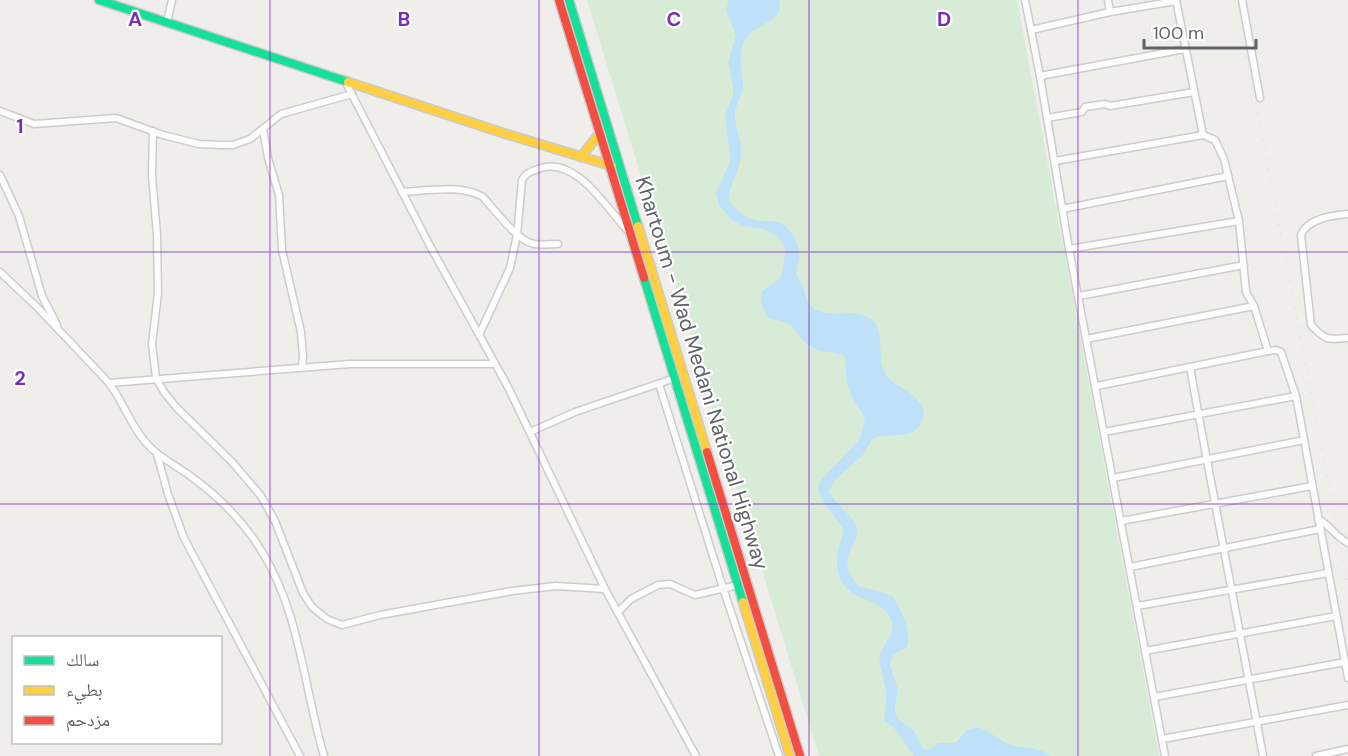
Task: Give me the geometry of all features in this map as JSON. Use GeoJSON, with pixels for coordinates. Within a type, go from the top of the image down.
{"type":"FeatureCollection","features":[{"type":"Feature","properties":{"kind":"main road"},"geometry":{"type":"LineString","coordinates":[[99,0],[506,134],[620,167]]}},
{"type":"Feature","properties":{"kind":"main road","name":"Khartoum - Wad Medani National Highway"},"geometry":{"type":"LineString","coordinates":[[559,0],[790,756]]}},
{"type":"Feature","properties":{"kind":"main road","name":"Khartoum - Wad Medani National Highway"},"geometry":{"type":"LineString","coordinates":[[569,0],[800,756]]}},
{"type":"Feature","properties":{"kind":"main road"},"geometry":{"type":"LineString","coordinates":[[582,156],[600,133]]}},
{"type":"Feature","properties":{"kind":"street"},"geometry":{"type":"LineString","coordinates":[[167,22],[172,0]]}},
{"type":"Feature","properties":{"kind":"street"},"geometry":{"type":"LineString","coordinates":[[1025,0],[1069,249],[1097,386],[1165,756]]}},
{"type":"Feature","properties":{"kind":"street"},"geometry":{"type":"LineString","coordinates":[[1108,0],[1110,12]]}},
{"type":"Feature","properties":{"kind":"street"},"geometry":{"type":"LineString","coordinates":[[1031,30],[1176,0],[1203,135]]}},
{"type":"Feature","properties":{"kind":"street"},"geometry":{"type":"LineString","coordinates":[[1242,0],[1260,98]]}},
{"type":"Feature","properties":{"kind":"street"},"geometry":{"type":"LineString","coordinates":[[1040,76],[1185,49]]}},
{"type":"Feature","properties":{"kind":"street"},"geometry":{"type":"LineString","coordinates":[[345,81],[530,432],[605,589],[696,756]]}},
{"type":"Feature","properties":{"kind":"street"},"geometry":{"type":"LineString","coordinates":[[1047,118],[1082,112],[1085,106],[1105,104],[1110,106],[1194,92]]}},
{"type":"Feature","properties":{"kind":"street"},"geometry":{"type":"LineString","coordinates":[[0,111],[34,124],[116,118],[199,144],[222,146],[242,142],[263,130],[280,114],[352,94]]}},
{"type":"Feature","properties":{"kind":"street"},"geometry":{"type":"LineString","coordinates":[[263,130],[268,158],[279,195],[282,250],[301,332],[302,367]]}},
{"type":"Feature","properties":{"kind":"street"},"geometry":{"type":"LineString","coordinates":[[153,131],[152,175],[157,235],[158,293],[152,356],[156,378],[176,407],[232,462],[261,496],[269,509],[312,607],[334,623],[350,623],[486,594],[537,587],[569,586],[605,589]]}},
{"type":"Feature","properties":{"kind":"street"},"geometry":{"type":"LineString","coordinates":[[1055,161],[1203,135],[1215,140],[1228,176],[1239,221],[1246,292],[1254,306],[1268,351]]}},
{"type":"Feature","properties":{"kind":"street"},"geometry":{"type":"LineString","coordinates":[[479,335],[508,275],[517,235],[524,177],[530,172],[544,167],[565,168],[582,180],[631,235]]}},
{"type":"Feature","properties":{"kind":"street"},"geometry":{"type":"LineString","coordinates":[[0,175],[19,216],[42,296],[60,331]]}},
{"type":"Feature","properties":{"kind":"street"},"geometry":{"type":"LineString","coordinates":[[1062,208],[1228,176]]}},
{"type":"Feature","properties":{"kind":"street"},"geometry":{"type":"LineString","coordinates":[[402,192],[447,190],[475,193],[483,197],[526,242],[558,244]]}},
{"type":"Feature","properties":{"kind":"street"},"geometry":{"type":"LineString","coordinates":[[1348,214],[1312,222],[1303,229],[1301,235],[1311,325],[1318,334],[1328,339],[1348,338]]}},
{"type":"Feature","properties":{"kind":"street"},"geometry":{"type":"LineString","coordinates":[[1069,249],[1239,221]]}},
{"type":"Feature","properties":{"kind":"street"},"geometry":{"type":"LineString","coordinates":[[1079,296],[1244,265]]}},
{"type":"Feature","properties":{"kind":"street"},"geometry":{"type":"LineString","coordinates":[[0,272],[109,383],[141,437],[156,453],[211,491],[245,528],[262,551],[290,615],[300,650],[314,723],[324,756]]}},
{"type":"Feature","properties":{"kind":"street"},"geometry":{"type":"LineString","coordinates":[[1086,339],[1254,306]]}},
{"type":"Feature","properties":{"kind":"street"},"geometry":{"type":"LineString","coordinates":[[1097,386],[1268,351],[1281,352],[1296,396],[1348,678]]}},
{"type":"Feature","properties":{"kind":"street"},"geometry":{"type":"LineString","coordinates":[[109,383],[350,364],[495,364]]}},
{"type":"Feature","properties":{"kind":"street"},"geometry":{"type":"LineString","coordinates":[[1190,367],[1263,756]]}},
{"type":"Feature","properties":{"kind":"street"},"geometry":{"type":"LineString","coordinates":[[530,432],[575,412],[675,378]]}},
{"type":"Feature","properties":{"kind":"street"},"geometry":{"type":"LineString","coordinates":[[659,384],[779,756]]}},
{"type":"Feature","properties":{"kind":"street"},"geometry":{"type":"LineString","coordinates":[[1104,432],[1296,396]]}},
{"type":"Feature","properties":{"kind":"street"},"geometry":{"type":"LineString","coordinates":[[1113,478],[1304,440]]}},
{"type":"Feature","properties":{"kind":"street"},"geometry":{"type":"LineString","coordinates":[[156,453],[184,538],[300,756]]}},
{"type":"Feature","properties":{"kind":"street"},"geometry":{"type":"LineString","coordinates":[[1121,521],[1312,486]]}},
{"type":"Feature","properties":{"kind":"street"},"geometry":{"type":"LineString","coordinates":[[1318,519],[1325,522],[1348,543]]}},
{"type":"Feature","properties":{"kind":"street"},"geometry":{"type":"LineString","coordinates":[[1130,567],[1320,529]]}},
{"type":"Feature","properties":{"kind":"street"},"geometry":{"type":"LineString","coordinates":[[1137,606],[1328,573]]}},
{"type":"Feature","properties":{"kind":"street"},"geometry":{"type":"LineString","coordinates":[[618,612],[631,599],[658,585],[670,584],[695,595],[738,585]]}},
{"type":"Feature","properties":{"kind":"street"},"geometry":{"type":"LineString","coordinates":[[1145,651],[1336,616]]}},
{"type":"Feature","properties":{"kind":"street"},"geometry":{"type":"LineString","coordinates":[[1154,697],[1345,662]]}},
{"type":"Feature","properties":{"kind":"street"},"geometry":{"type":"LineString","coordinates":[[1162,739],[1348,705]]}},
{"type":"Feature","properties":{"kind":"street"},"geometry":{"type":"LineString","coordinates":[[1316,756],[1348,749]]}},
{"type":"Feature","properties":{"kind":"green space"},"geometry":{"type":"Polygon","coordinates":[[[587,0],[1017,0],[1159,756],[819,756],[587,0]]]}},
{"type":"Feature","properties":{"kind":"water"},"geometry":{"type":"Polygon","coordinates":[[[729,0],[779,0],[780,8],[772,19],[751,32],[742,46],[743,86],[735,113],[741,156],[728,198],[734,207],[748,218],[778,222],[792,234],[799,250],[797,277],[808,302],[814,308],[822,312],[864,315],[871,319],[878,330],[884,371],[892,381],[915,398],[924,412],[917,429],[904,434],[873,438],[863,455],[835,480],[829,491],[856,525],[856,538],[848,559],[848,567],[852,576],[860,587],[893,597],[907,627],[907,647],[892,656],[890,665],[898,690],[895,713],[898,719],[915,732],[922,748],[928,750],[939,743],[955,743],[966,731],[977,727],[1008,744],[1040,750],[1051,756],[914,756],[895,729],[884,720],[886,695],[880,655],[891,632],[892,622],[884,609],[858,596],[843,584],[838,574],[837,560],[843,528],[818,491],[821,480],[860,439],[865,418],[847,384],[845,357],[838,353],[820,351],[806,344],[790,324],[769,318],[763,308],[762,291],[781,278],[786,249],[778,237],[764,229],[743,226],[732,220],[719,205],[716,193],[729,164],[730,153],[725,116],[733,95],[728,62],[736,35],[726,11],[729,0]]]}},
{"type":"Feature","properties":{"kind":"railway"},"geometry":{"type":"LineString","coordinates":[[1236,0],[1348,585]]}},
{"type":"Feature","properties":{"kind":"traffic: fast"},"geometry":{"type":"LineString","coordinates":[[99,0],[348,82]]}},
{"type":"Feature","properties":{"kind":"traffic: fast"},"geometry":{"type":"LineString","coordinates":[[569,0],[638,226]]}},
{"type":"Feature","properties":{"kind":"traffic: fast"},"geometry":{"type":"LineString","coordinates":[[644,278],[743,602]]}},
{"type":"Feature","properties":{"kind":"traffic: slow"},"geometry":{"type":"LineString","coordinates":[[348,82],[612,166]]}},
{"type":"Feature","properties":{"kind":"traffic: slow"},"geometry":{"type":"LineString","coordinates":[[581,157],[600,133]]}},
{"type":"Feature","properties":{"kind":"traffic: slow"},"geometry":{"type":"LineString","coordinates":[[638,226],[707,452]]}},
{"type":"Feature","properties":{"kind":"traffic: slow"},"geometry":{"type":"LineString","coordinates":[[743,602],[790,756]]}},
{"type":"Feature","properties":{"kind":"traffic: jam"},"geometry":{"type":"LineString","coordinates":[[559,0],[644,278]]}},
{"type":"Feature","properties":{"kind":"traffic: jam"},"geometry":{"type":"LineString","coordinates":[[707,452],[800,756]]}}]}
